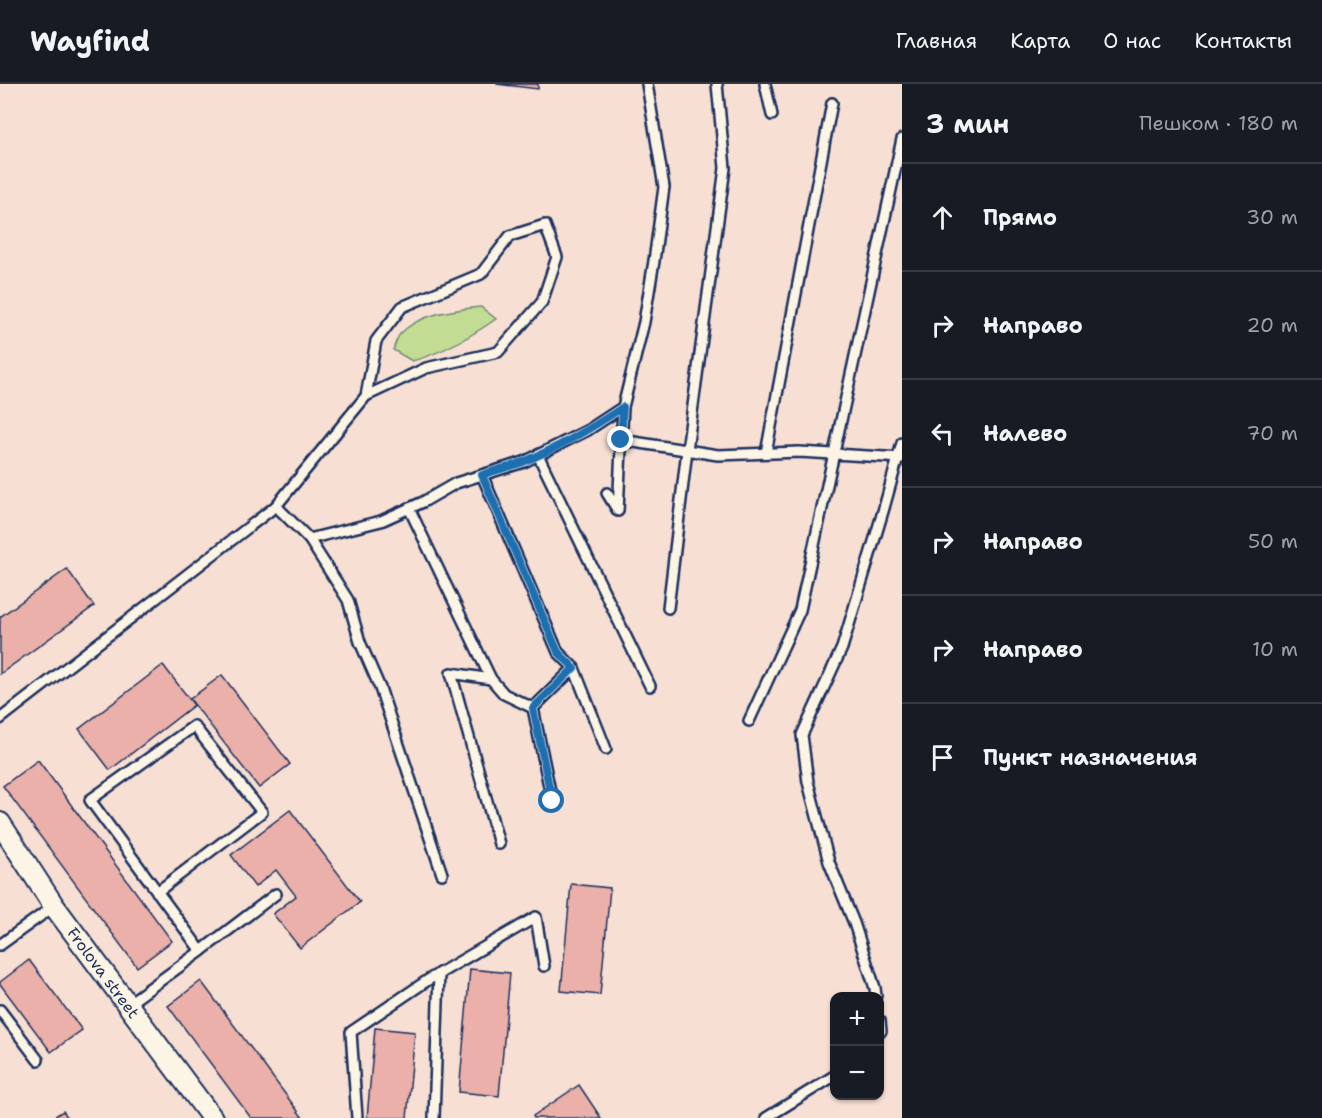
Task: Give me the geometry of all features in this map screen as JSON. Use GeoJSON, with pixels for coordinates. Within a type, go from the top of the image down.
{"type":"FeatureCollection","features":[{"type":"Feature","properties":{"kind":"street","name":"Frolova street"},"geometry":{"type":"LineString","coordinates":[[0,823],[54,906],[212,1118]]}},
{"type":"Feature","properties":{"kind":"lane"},"geometry":{"type":"LineString","coordinates":[[607,493],[618,511],[623,407],[644,322],[664,187],[648,84]]}},
{"type":"Feature","properties":{"kind":"lane"},"geometry":{"type":"LineString","coordinates":[[668,608],[725,168],[717,84]]}},
{"type":"Feature","properties":{"kind":"lane"},"geometry":{"type":"LineString","coordinates":[[765,84],[771,115]]}},
{"type":"Feature","properties":{"kind":"lane"},"geometry":{"type":"LineString","coordinates":[[766,453],[832,103]]}},
{"type":"Feature","properties":{"kind":"lane"},"geometry":{"type":"LineString","coordinates":[[749,721],[800,610],[902,139]]}},
{"type":"Feature","properties":{"kind":"lane"},"geometry":{"type":"LineString","coordinates":[[0,719],[276,506],[366,396],[426,368],[498,352],[542,302],[557,257],[545,225],[510,236],[481,274],[402,307],[376,341],[366,396]]}},
{"type":"Feature","properties":{"kind":"lane"},"geometry":{"type":"LineString","coordinates":[[309,539],[381,521],[423,502],[456,483],[524,462],[588,430],[623,407]]}},
{"type":"Feature","properties":{"kind":"lane"},"geometry":{"type":"LineString","coordinates":[[621,440],[718,455],[799,452],[900,458]]}},
{"type":"Feature","properties":{"kind":"lane"},"geometry":{"type":"LineString","coordinates":[[876,992],[854,923],[829,862],[808,782],[802,735],[842,648],[900,458],[902,443]]}},
{"type":"Feature","properties":{"kind":"lane"},"geometry":{"type":"LineString","coordinates":[[538,455],[650,686]]}},
{"type":"Feature","properties":{"kind":"lane"},"geometry":{"type":"LineString","coordinates":[[482,475],[558,652],[574,668],[606,749]]}},
{"type":"Feature","properties":{"kind":"lane"},"geometry":{"type":"LineString","coordinates":[[276,506],[309,539],[348,600],[360,642],[380,688],[442,874]]}},
{"type":"Feature","properties":{"kind":"lane"},"geometry":{"type":"LineString","coordinates":[[409,508],[491,678],[504,694],[533,708]]}},
{"type":"Feature","properties":{"kind":"lane"},"geometry":{"type":"LineString","coordinates":[[533,708],[574,668]]}},
{"type":"Feature","properties":{"kind":"lane"},"geometry":{"type":"LineString","coordinates":[[491,678],[451,673],[499,844]]}},
{"type":"Feature","properties":{"kind":"lane"},"geometry":{"type":"LineString","coordinates":[[533,708],[552,801]]}},
{"type":"Feature","properties":{"kind":"lane"},"geometry":{"type":"LineString","coordinates":[[157,892],[262,812],[194,726],[90,800],[157,892],[201,951]]}},
{"type":"Feature","properties":{"kind":"lane"},"geometry":{"type":"LineString","coordinates":[[128,1004],[276,894]]}},
{"type":"Feature","properties":{"kind":"lane"},"geometry":{"type":"LineString","coordinates":[[0,945],[54,906]]}},
{"type":"Feature","properties":{"kind":"lane"},"geometry":{"type":"LineString","coordinates":[[357,1118],[351,1032],[439,973],[536,917],[544,966]]}},
{"type":"Feature","properties":{"kind":"lane"},"geometry":{"type":"LineString","coordinates":[[434,1118],[439,973]]}},
{"type":"Feature","properties":{"kind":"lane"},"geometry":{"type":"LineString","coordinates":[[0,1010],[38,1060]]}},
{"type":"Feature","properties":{"kind":"lane"},"geometry":{"type":"LineString","coordinates":[[766,1118],[830,1078]]}},
{"type":"Feature","properties":{"kind":"green space"},"geometry":{"type":"Polygon","coordinates":[[[481,307],[496,319],[445,349],[412,361],[393,350],[401,333],[418,321],[438,314],[481,307]]]}},
{"type":"Feature","properties":{"kind":"building"},"geometry":{"type":"Polygon","coordinates":[[[496,84],[538,84],[538,89],[496,84]]]}},
{"type":"Feature","properties":{"kind":"building"},"geometry":{"type":"Polygon","coordinates":[[[67,569],[94,606],[0,674],[0,617],[67,569]]]}},
{"type":"Feature","properties":{"kind":"building"},"geometry":{"type":"Polygon","coordinates":[[[163,665],[194,705],[110,770],[79,729],[163,665]]]}},
{"type":"Feature","properties":{"kind":"building"},"geometry":{"type":"Polygon","coordinates":[[[222,675],[290,764],[259,788],[190,699],[222,675]]]}},
{"type":"Feature","properties":{"kind":"building"},"geometry":{"type":"Polygon","coordinates":[[[38,760],[172,941],[137,967],[3,786],[38,760]]]}},
{"type":"Feature","properties":{"kind":"building"},"geometry":{"type":"Polygon","coordinates":[[[290,810],[360,902],[300,948],[273,914],[296,896],[276,870],[255,887],[231,855],[290,810]]]}},
{"type":"Feature","properties":{"kind":"building"},"geometry":{"type":"Polygon","coordinates":[[[571,884],[610,888],[600,995],[561,991],[571,884]]]}},
{"type":"Feature","properties":{"kind":"building"},"geometry":{"type":"Polygon","coordinates":[[[29,960],[82,1030],[51,1052],[0,984],[29,960]]]}},
{"type":"Feature","properties":{"kind":"building"},"geometry":{"type":"Polygon","coordinates":[[[470,969],[510,973],[499,1096],[459,1092],[470,969]]]}},
{"type":"Feature","properties":{"kind":"building"},"geometry":{"type":"Polygon","coordinates":[[[201,981],[303,1118],[251,1118],[168,1006],[201,981]]]}},
{"type":"Feature","properties":{"kind":"building"},"geometry":{"type":"Polygon","coordinates":[[[375,1028],[415,1032],[407,1118],[367,1118],[375,1028]]]}},
{"type":"Feature","properties":{"kind":"building"},"geometry":{"type":"Polygon","coordinates":[[[579,1085],[601,1118],[534,1118],[533,1116],[579,1085]]]}},
{"type":"Feature","properties":{"kind":"building"},"geometry":{"type":"Polygon","coordinates":[[[63,1111],[68,1118],[52,1118],[63,1111]]]}},
{"type":"Feature","properties":{"kind":"route"},"geometry":{"type":"LineString","coordinates":[[552,801],[533,708],[574,668],[558,652],[482,475],[524,462],[588,430],[623,407],[621,440]]}}]}
